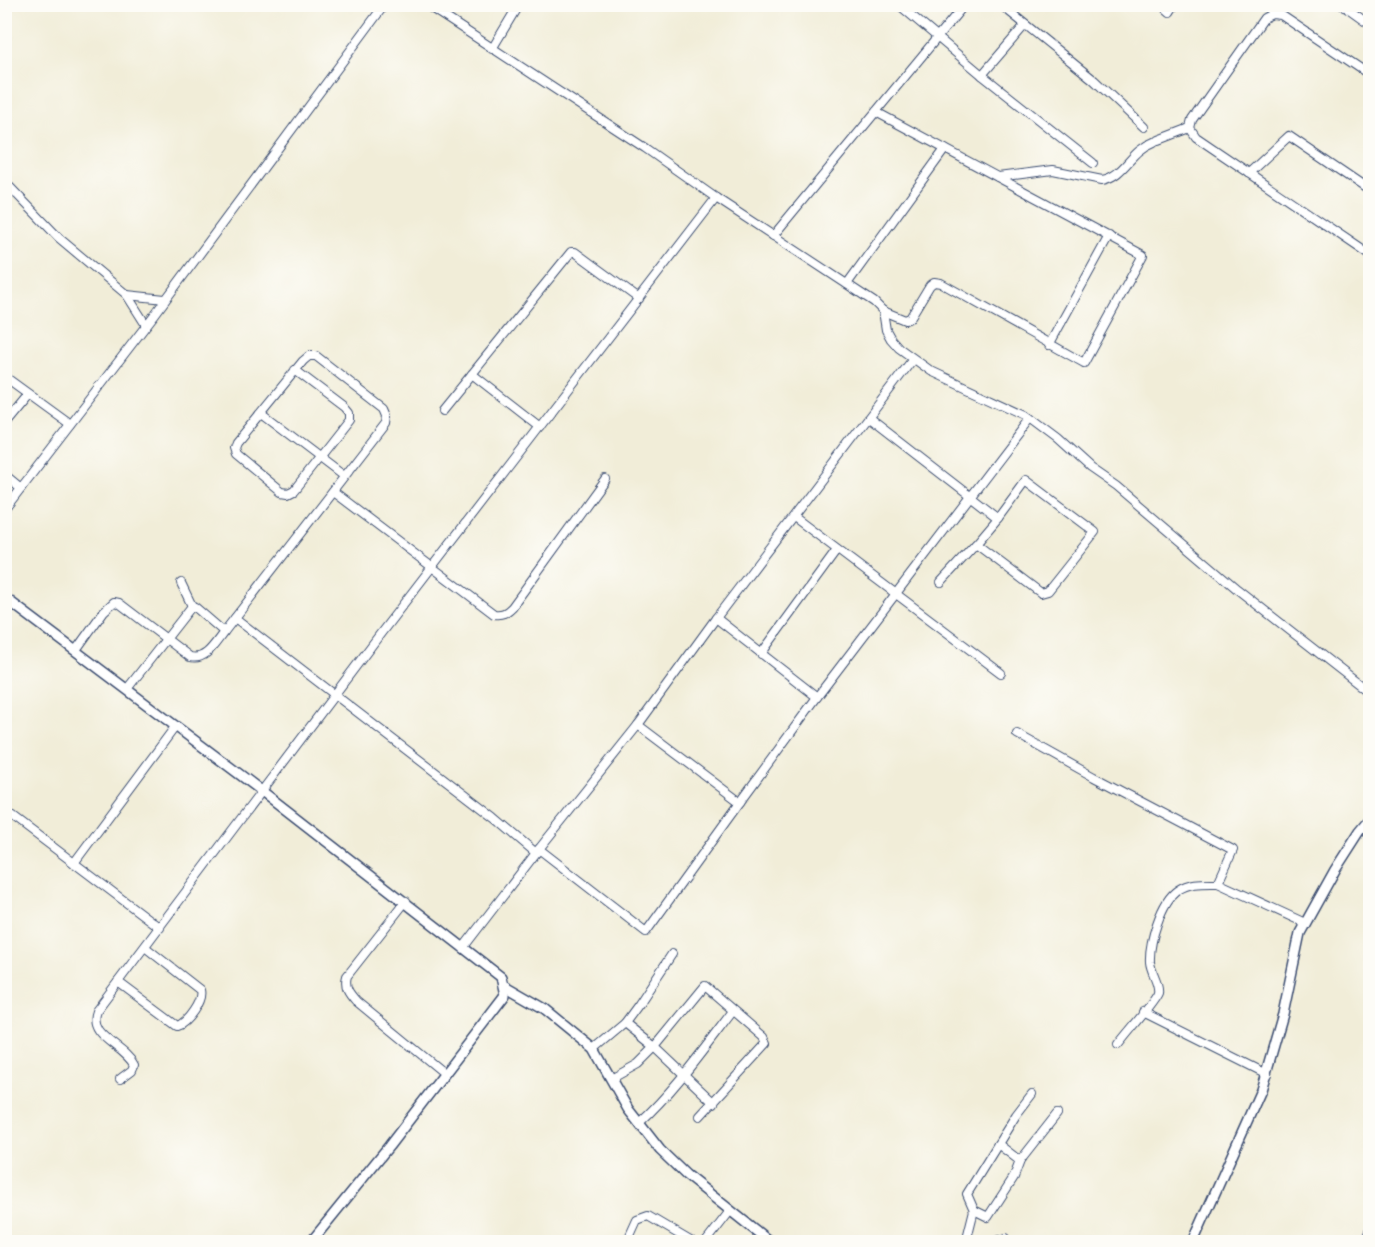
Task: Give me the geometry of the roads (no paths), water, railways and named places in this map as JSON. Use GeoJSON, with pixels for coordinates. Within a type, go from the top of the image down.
{"type":"FeatureCollection","features":[{"type":"Feature","properties":{"kind":"street"},"geometry":{"type":"LineString","coordinates":[[4,510],[146,325],[385,4]]}},
{"type":"Feature","properties":{"kind":"street"},"geometry":{"type":"LineString","coordinates":[[425,4],[645,148],[716,198],[874,302],[883,311],[905,321],[910,318],[930,285],[934,282],[941,283],[1084,363],[1143,255],[876,112]]}},
{"type":"Feature","properties":{"kind":"street"},"geometry":{"type":"LineString","coordinates":[[492,49],[519,4]]}},
{"type":"Feature","properties":{"kind":"street"},"geometry":{"type":"LineString","coordinates":[[898,4],[982,75],[1093,163]]}},
{"type":"Feature","properties":{"kind":"street"},"geometry":{"type":"LineString","coordinates":[[773,236],[965,4]]}},
{"type":"Feature","properties":{"kind":"street"},"geometry":{"type":"LineString","coordinates":[[1000,4],[1094,80],[1144,128]]}},
{"type":"Feature","properties":{"kind":"street"},"geometry":{"type":"LineString","coordinates":[[1161,4],[1170,12],[1175,4]]}},
{"type":"Feature","properties":{"kind":"street"},"geometry":{"type":"LineString","coordinates":[[1342,4],[1371,24]]}},
{"type":"Feature","properties":{"kind":"street"},"geometry":{"type":"LineString","coordinates":[[1371,75],[1281,15],[1272,15],[1264,18],[1192,120],[1190,128],[1196,137],[1371,255]]}},
{"type":"Feature","properties":{"kind":"street"},"geometry":{"type":"LineString","coordinates":[[982,75],[1026,25]]}},
{"type":"Feature","properties":{"kind":"street"},"geometry":{"type":"LineString","coordinates":[[998,177],[1053,170],[1102,180],[1110,179],[1120,172],[1139,149],[1190,128]]}},
{"type":"Feature","properties":{"kind":"street"},"geometry":{"type":"LineString","coordinates":[[1249,173],[1289,136],[1371,191]]}},
{"type":"Feature","properties":{"kind":"street"},"geometry":{"type":"LineString","coordinates":[[847,284],[945,149]]}},
{"type":"Feature","properties":{"kind":"street"},"geometry":{"type":"LineString","coordinates":[[4,181],[59,238],[127,295],[146,325]]}},
{"type":"Feature","properties":{"kind":"street"},"geometry":{"type":"LineString","coordinates":[[120,1079],[132,1070],[134,1065],[126,1054],[95,1028],[93,1019],[96,1011],[334,695],[716,198]]}},
{"type":"Feature","properties":{"kind":"street"},"geometry":{"type":"LineString","coordinates":[[1049,345],[1109,236]]}},
{"type":"Feature","properties":{"kind":"street"},"geometry":{"type":"LineString","coordinates":[[442,411],[571,252],[576,252],[639,299]]}},
{"type":"Feature","properties":{"kind":"street"},"geometry":{"type":"LineString","coordinates":[[127,295],[165,299]]}},
{"type":"Feature","properties":{"kind":"street"},"geometry":{"type":"LineString","coordinates":[[883,311],[886,330],[891,339],[913,359],[931,371],[1030,418],[1090,468],[1116,486],[1237,589],[1371,693]]}},
{"type":"Feature","properties":{"kind":"street"},"geometry":{"type":"LineString","coordinates":[[76,650],[104,611],[114,602],[119,603],[190,657],[200,658],[235,618],[386,423],[387,416],[384,409],[316,356],[309,356],[295,370],[234,448],[237,454],[282,492],[288,493],[294,490],[349,420],[349,413],[295,370]]}},
{"type":"Feature","properties":{"kind":"street"},"geometry":{"type":"LineString","coordinates":[[463,948],[638,725],[716,618],[913,359]]}},
{"type":"Feature","properties":{"kind":"street"},"geometry":{"type":"LineString","coordinates":[[472,374],[540,427]]}},
{"type":"Feature","properties":{"kind":"street"},"geometry":{"type":"LineString","coordinates":[[4,376],[70,424]]}},
{"type":"Feature","properties":{"kind":"street"},"geometry":{"type":"LineString","coordinates":[[4,423],[28,394]]}},
{"type":"Feature","properties":{"kind":"street"},"geometry":{"type":"LineString","coordinates":[[261,413],[344,476]]}},
{"type":"Feature","properties":{"kind":"street"},"geometry":{"type":"LineString","coordinates":[[869,418],[998,518]]}},
{"type":"Feature","properties":{"kind":"street"},"geometry":{"type":"LineString","coordinates":[[235,618],[646,932],[817,697],[1030,418]]}},
{"type":"Feature","properties":{"kind":"street"},"geometry":{"type":"LineString","coordinates":[[4,474],[21,488]]}},
{"type":"Feature","properties":{"kind":"street"},"geometry":{"type":"LineString","coordinates":[[333,492],[494,614],[506,613],[605,479]]}},
{"type":"Feature","properties":{"kind":"street"},"geometry":{"type":"LineString","coordinates":[[941,582],[998,518],[1026,480],[1095,532],[1048,591],[1041,593],[976,544]]}},
{"type":"Feature","properties":{"kind":"street"},"geometry":{"type":"LineString","coordinates":[[794,517],[1000,673]]}},
{"type":"Feature","properties":{"kind":"street"},"geometry":{"type":"LineString","coordinates":[[761,654],[837,550]]}},
{"type":"Feature","properties":{"kind":"street"},"geometry":{"type":"LineString","coordinates":[[181,583],[192,606],[224,632]]}},
{"type":"Feature","properties":{"kind":"street"},"geometry":{"type":"LineString","coordinates":[[4,597],[406,901],[501,977],[505,995],[445,1074],[310,1242]]}},
{"type":"Feature","properties":{"kind":"street"},"geometry":{"type":"LineString","coordinates":[[127,689],[192,606]]}},
{"type":"Feature","properties":{"kind":"street"},"geometry":{"type":"LineString","coordinates":[[716,618],[817,697]]}},
{"type":"Feature","properties":{"kind":"street"},"geometry":{"type":"LineString","coordinates":[[638,725],[740,802]]}},
{"type":"Feature","properties":{"kind":"street"},"geometry":{"type":"LineString","coordinates":[[74,863],[175,727]]}},
{"type":"Feature","properties":{"kind":"street"},"geometry":{"type":"LineString","coordinates":[[1017,734],[1233,850],[1218,883]]}},
{"type":"Feature","properties":{"kind":"street"},"geometry":{"type":"LineString","coordinates":[[4,810],[160,928]]}},
{"type":"Feature","properties":{"kind":"street"},"geometry":{"type":"LineString","coordinates":[[1194,1242],[1267,1074],[1283,1014],[1300,933],[1335,870],[1360,831],[1371,819]]}},
{"type":"Feature","properties":{"kind":"street"},"geometry":{"type":"LineString","coordinates":[[1118,1045],[1157,995],[1157,984],[1150,963],[1151,944],[1167,903],[1178,890],[1189,885],[1218,883],[1305,923]]}},
{"type":"Feature","properties":{"kind":"street"},"geometry":{"type":"LineString","coordinates":[[406,901],[347,976],[345,983],[349,993],[356,1001],[445,1074]]}},
{"type":"Feature","properties":{"kind":"street"},"geometry":{"type":"LineString","coordinates":[[118,982],[177,1026],[185,1021],[200,999],[200,990],[145,947]]}},
{"type":"Feature","properties":{"kind":"street"},"geometry":{"type":"LineString","coordinates":[[594,1049],[625,1023],[672,954]]}},
{"type":"Feature","properties":{"kind":"street"},"geometry":{"type":"LineString","coordinates":[[611,1079],[638,1064],[655,1047],[705,986],[764,1036],[767,1043],[700,1116]]}},
{"type":"Feature","properties":{"kind":"street"},"geometry":{"type":"LineString","coordinates":[[505,987],[544,1009],[594,1049],[628,1109],[660,1150],[730,1211],[770,1242]]}},
{"type":"Feature","properties":{"kind":"street"},"geometry":{"type":"LineString","coordinates":[[639,1123],[655,1109],[733,1011]]}},
{"type":"Feature","properties":{"kind":"street"},"geometry":{"type":"LineString","coordinates":[[1143,1012],[1267,1074]]}},
{"type":"Feature","properties":{"kind":"street"},"geometry":{"type":"LineString","coordinates":[[625,1023],[655,1047],[714,1103]]}},
{"type":"Feature","properties":{"kind":"street"},"geometry":{"type":"LineString","coordinates":[[966,1242],[974,1210],[967,1194],[1032,1094]]}},
{"type":"Feature","properties":{"kind":"street"},"geometry":{"type":"LineString","coordinates":[[974,1210],[988,1216],[1014,1177],[1020,1161],[1057,1114]]}},
{"type":"Feature","properties":{"kind":"street"},"geometry":{"type":"LineString","coordinates":[[998,1144],[1020,1161]]}},
{"type":"Feature","properties":{"kind":"street"},"geometry":{"type":"LineString","coordinates":[[706,1242],[730,1211]]}},
{"type":"Feature","properties":{"kind":"street"},"geometry":{"type":"LineString","coordinates":[[627,1242],[637,1220],[648,1216],[692,1242]]}},
{"type":"Feature","properties":{"kind":"street"},"geometry":{"type":"LineString","coordinates":[[1365,1242],[1371,1231]]}},
{"type":"Feature","properties":{"kind":"street"},"geometry":{"type":"LineString","coordinates":[[994,1242],[1005,1238]]}}]}
